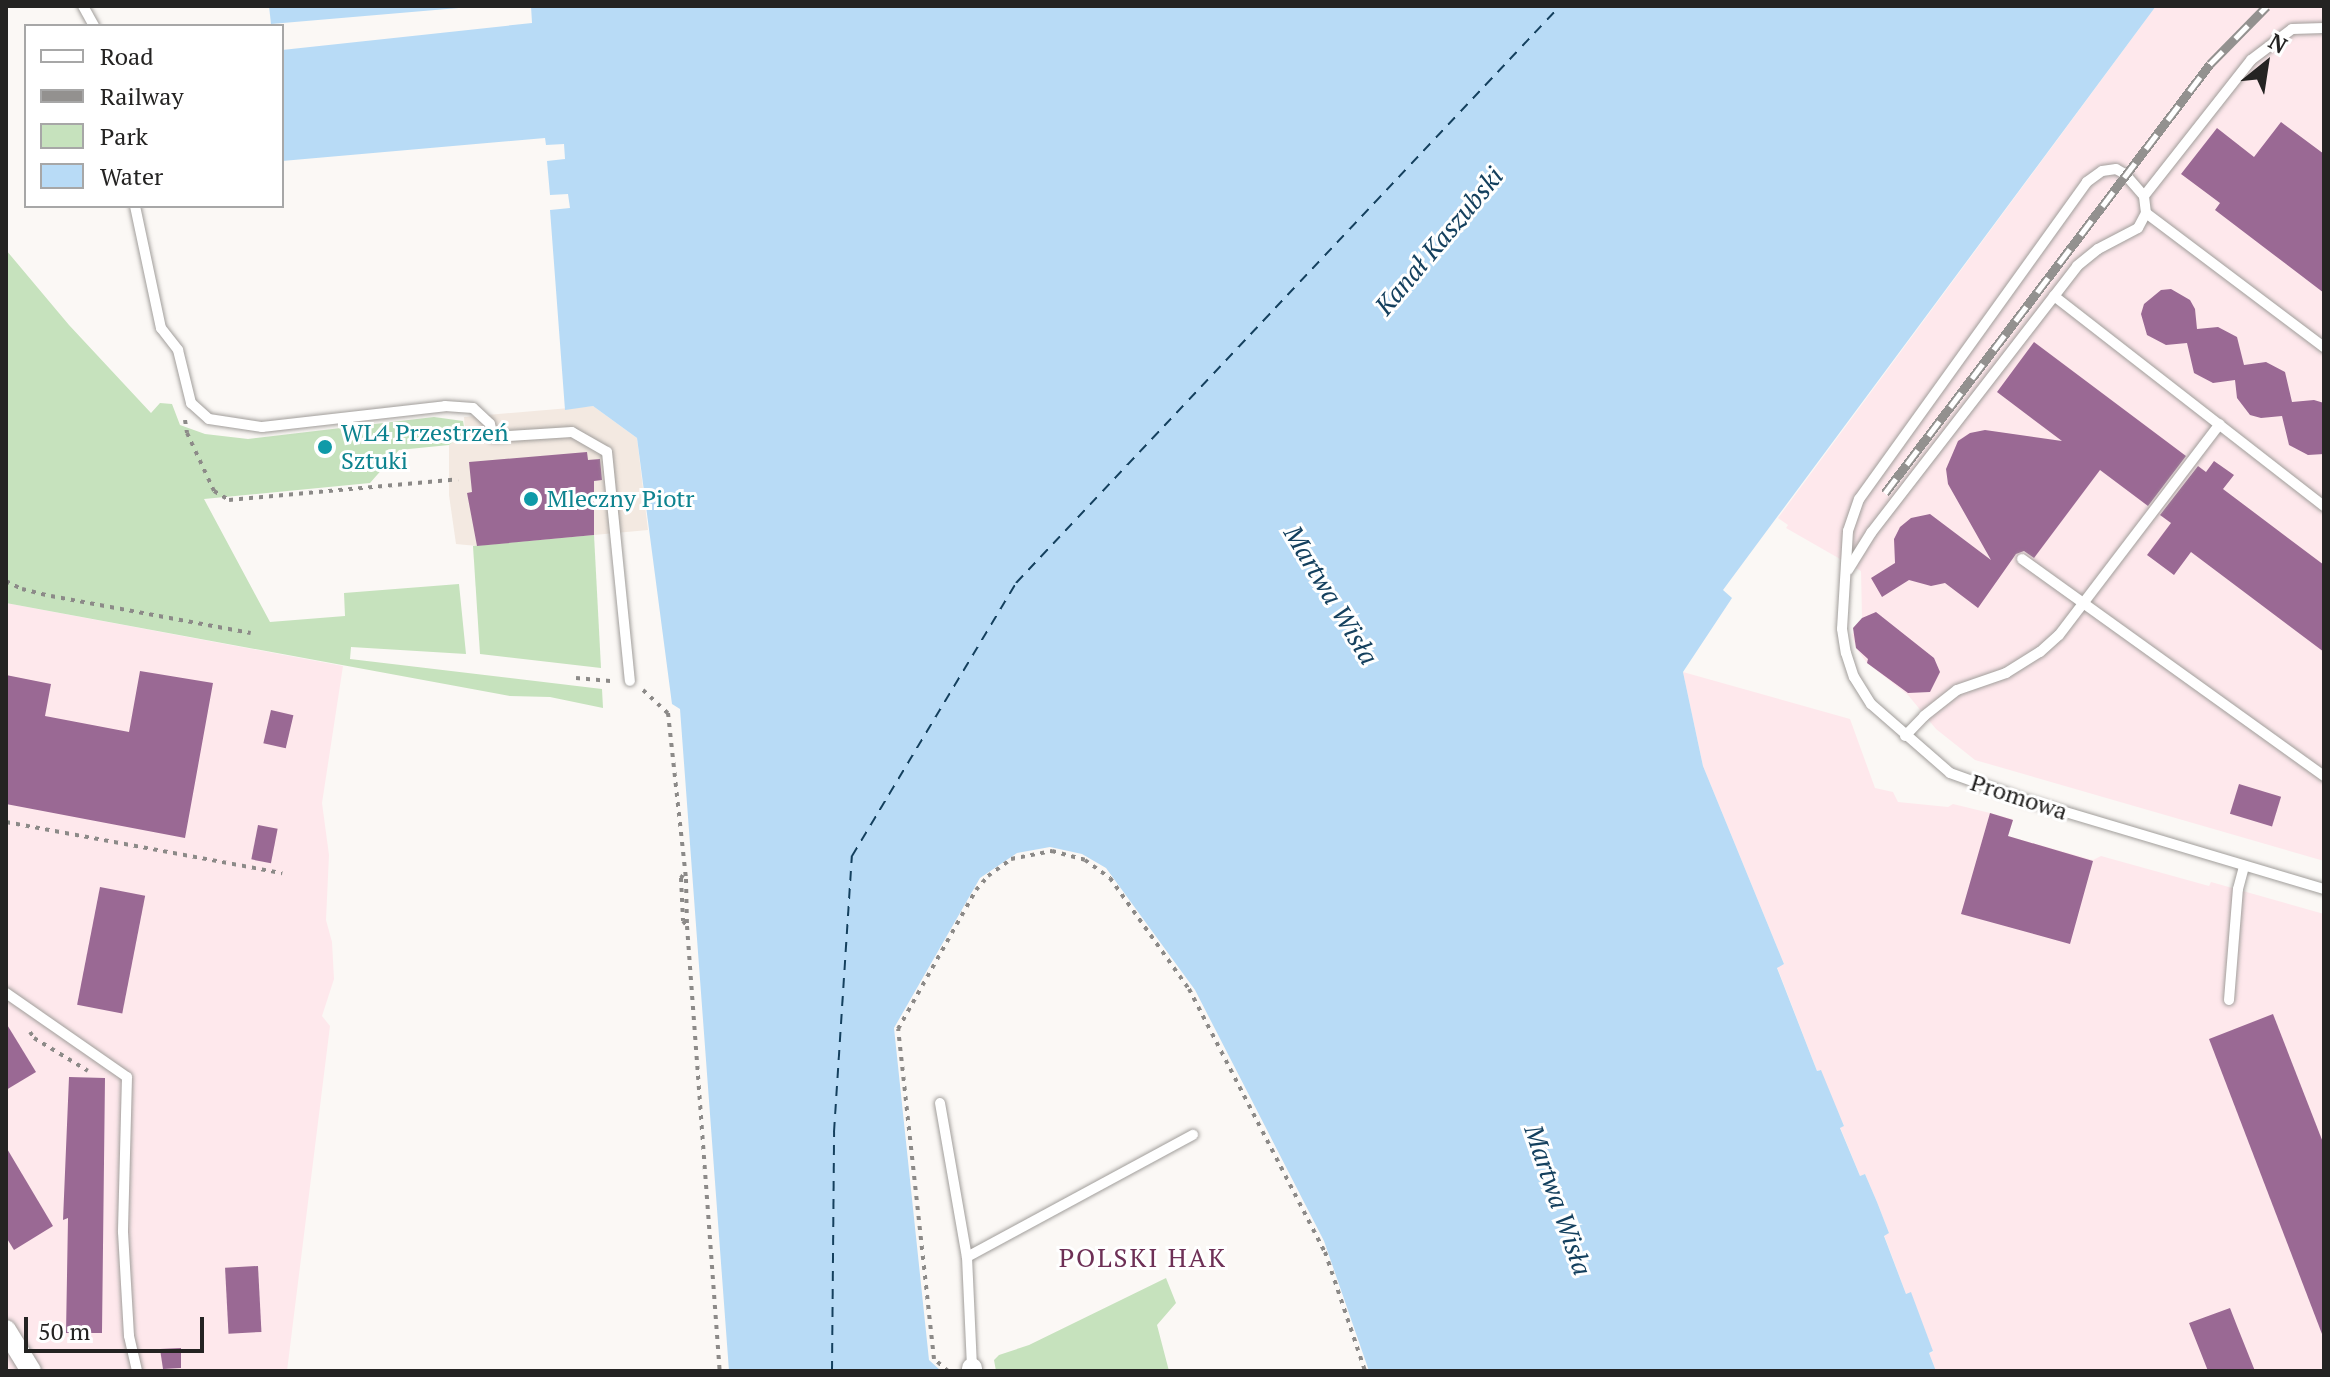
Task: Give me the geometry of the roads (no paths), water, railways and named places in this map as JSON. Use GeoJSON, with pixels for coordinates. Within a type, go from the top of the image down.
{"type":"FeatureCollection","features":[{"type":"Feature","properties":{"kind":"street"},"geometry":{"type":"LineString","coordinates":[[6,1330],[31,1371]]}},
{"type":"Feature","properties":{"kind":"lane"},"geometry":{"type":"LineString","coordinates":[[83,6],[93,24]]}},
{"type":"Feature","properties":{"kind":"lane"},"geometry":{"type":"LineString","coordinates":[[1848,570],[1871,533],[2077,266],[2098,249],[2138,228],[2146,213],[2144,196],[2251,60],[2292,29],[2324,28]]}},
{"type":"Feature","properties":{"kind":"lane","name":"Promowa"},"geometry":{"type":"LineString","coordinates":[[2144,196],[2125,174],[2116,169],[2102,171],[2087,182],[1873,475],[1859,499],[1848,531],[1842,629],[1854,677],[1871,704],[1950,773],[1976,784],[2324,889]]}},
{"type":"Feature","properties":{"kind":"lane"},"geometry":{"type":"LineString","coordinates":[[135,208],[161,328],[178,350],[191,403],[209,419],[262,427],[445,406],[473,408],[490,424],[493,437],[572,432],[607,452],[630,681]]}},
{"type":"Feature","properties":{"kind":"lane"},"geometry":{"type":"LineString","coordinates":[[2146,213],[2324,347]]}},
{"type":"Feature","properties":{"kind":"lane"},"geometry":{"type":"LineString","coordinates":[[2054,296],[2324,506]]}},
{"type":"Feature","properties":{"kind":"lane"},"geometry":{"type":"LineString","coordinates":[[1905,736],[1957,690],[2006,673],[2040,652],[2059,635],[2220,424]]}},
{"type":"Feature","properties":{"kind":"lane"},"geometry":{"type":"LineString","coordinates":[[2022,559],[2324,776]]}},
{"type":"Feature","properties":{"kind":"lane"},"geometry":{"type":"LineString","coordinates":[[2229,1000],[2238,889],[2244,866]]}},
{"type":"Feature","properties":{"kind":"lane"},"geometry":{"type":"LineString","coordinates":[[6,993],[127,1077],[123,1232],[129,1336],[137,1371]]}},
{"type":"Feature","properties":{"kind":"lane"},"geometry":{"type":"LineString","coordinates":[[940,1103],[967,1257],[972,1370]]}},
{"type":"Feature","properties":{"kind":"lane"},"geometry":{"type":"LineString","coordinates":[[967,1257],[1193,1135]]}},
{"type":"Feature","properties":{"kind":"water"},"geometry":{"type":"Polygon","coordinates":[[[269,6],[482,6],[271,24],[269,6]]]}},
{"type":"Feature","properties":{"kind":"water"},"geometry":{"type":"Polygon","coordinates":[[[531,6],[2156,6],[1723,590],[1732,598],[1683,672],[1703,766],[1784,964],[1777,968],[1817,1071],[1821,1070],[1860,1176],[1865,1174],[1889,1233],[1884,1236],[1906,1294],[1911,1292],[1933,1351],[1929,1353],[1936,1371],[1369,1371],[1324,1241],[1195,990],[1106,868],[1082,854],[1050,847],[1017,853],[980,878],[894,1028],[929,1360],[941,1371],[729,1371],[680,709],[672,704],[637,438],[593,406],[565,410],[550,210],[570,208],[568,194],[550,195],[547,161],[565,159],[564,144],[546,145],[545,138],[284,161],[284,50],[532,23],[531,6]]]}},
{"type":"Feature","properties":{"kind":"railway"},"geometry":{"type":"LineString","coordinates":[[1885,493],[2210,64],[2267,6]]}},
{"type":"Feature","properties":{"kind":"place","name":"WL4 Przestrzeń Sztuki"},"geometry":{"type":"Point","coordinates":[325,447]}},
{"type":"Feature","properties":{"kind":"place","name":"Mleczny Piotr"},"geometry":{"type":"Point","coordinates":[531,499]}},
{"type":"Feature","properties":{"kind":"district","name":"POLSKI HAK"},"geometry":{"type":"Point","coordinates":[1143,1258]}},
{"type":"Feature","properties":{"kind":"water label","name":"Kanał Kaszubski"},"geometry":{"type":"Point","coordinates":[1439,241]}},
{"type":"Feature","properties":{"kind":"water label","name":"Martwa Wisła"},"geometry":{"type":"Point","coordinates":[1331,595]}},
{"type":"Feature","properties":{"kind":"water label","name":"Martwa Wisła"},"geometry":{"type":"Point","coordinates":[1558,1200]}}]}
